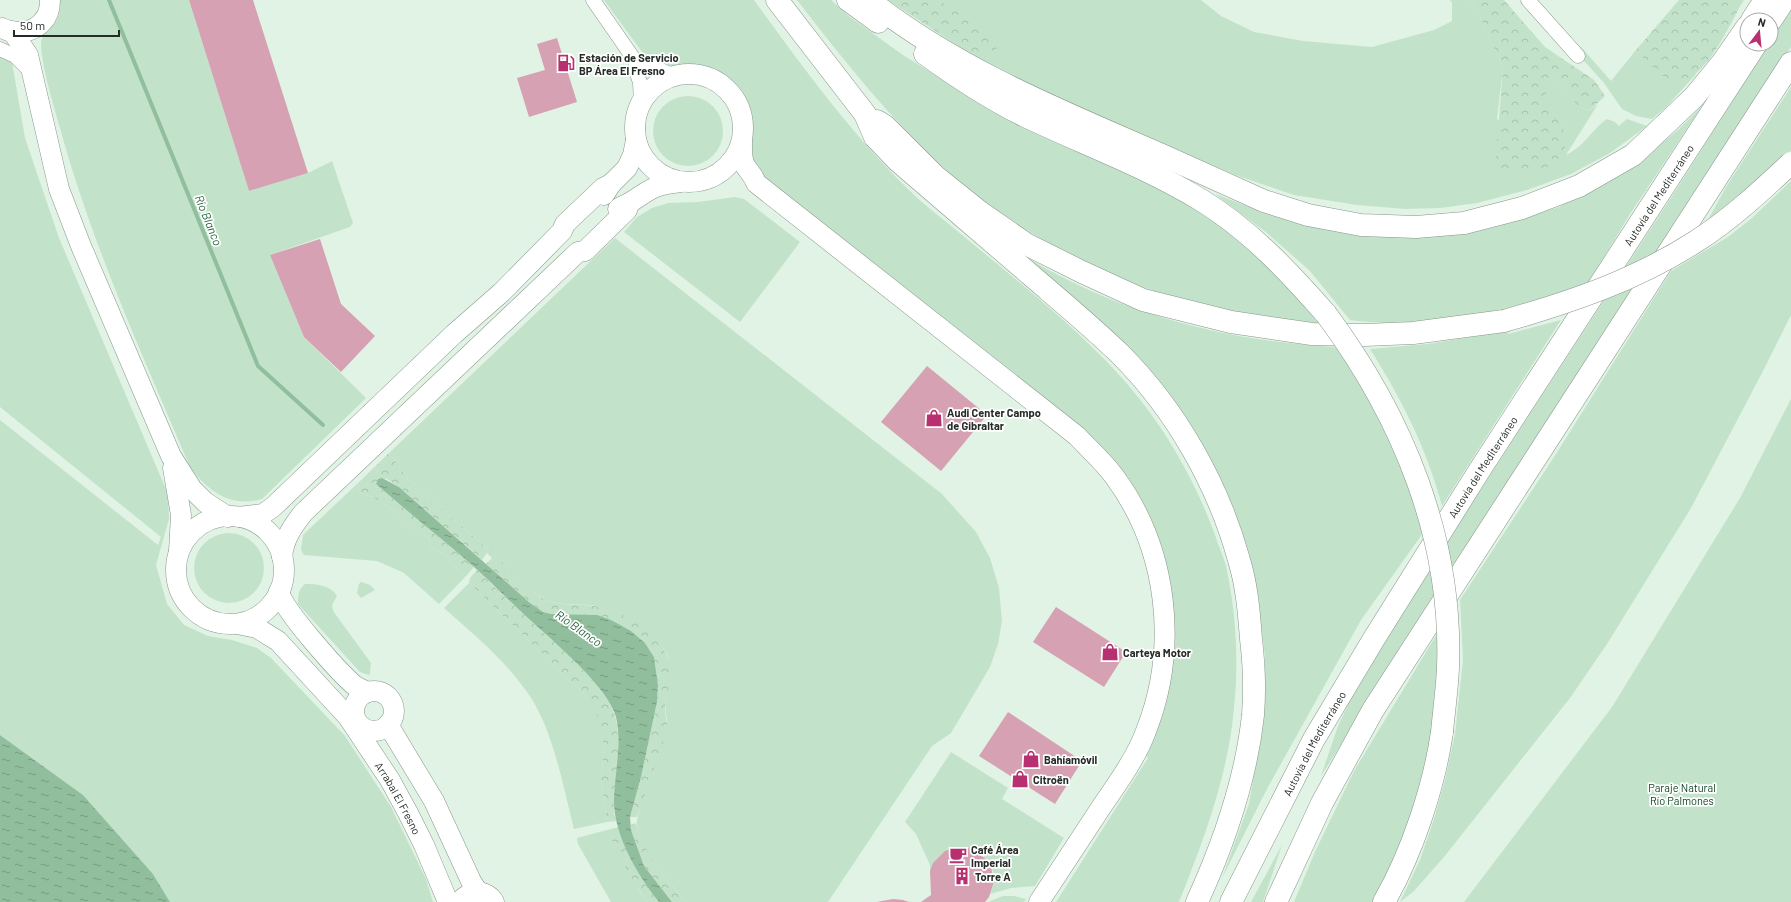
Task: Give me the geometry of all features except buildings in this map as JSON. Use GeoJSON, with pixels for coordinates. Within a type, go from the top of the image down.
{"type":"FeatureCollection","features":[{"type":"Feature","properties":{"kind":"highway"},"geometry":{"type":"LineString","coordinates":[[777,0],[865,114],[875,137],[898,161],[1121,355],[1153,392],[1182,434],[1206,473],[1240,561],[1248,602],[1254,670],[1253,714],[1246,757],[1232,811],[1218,854],[1197,902]]}},
{"type":"Feature","properties":{"kind":"highway"},"geometry":{"type":"LineString","coordinates":[[848,0],[963,81],[1024,116],[1159,177],[1230,219],[1296,279],[1326,314],[1367,373],[1393,420],[1415,470],[1431,522],[1439,560],[1447,625],[1448,668],[1442,732],[1432,783],[1406,858],[1384,902]]}},
{"type":"Feature","properties":{"kind":"highway"},"geometry":{"type":"LineString","coordinates":[[868,0],[890,17],[945,52],[1010,88],[1264,201],[1308,215],[1361,225],[1416,227],[1464,223],[1522,208],[1579,186],[1633,155],[1694,98],[1722,63],[1739,39]]}},
{"type":"Feature","properties":{"kind":"highway"},"geometry":{"type":"LineString","coordinates":[[1757,12],[1765,0]]}},
{"type":"Feature","properties":{"kind":"highway"},"geometry":{"type":"LineString","coordinates":[[1776,12],[1784,0]]}},
{"type":"Feature","properties":{"kind":"highway","name":"Autovía del Mediterráneo"},"geometry":{"type":"LineString","coordinates":[[1231,902],[1314,739],[1367,649],[1479,471],[1751,52]]}},
{"type":"Feature","properties":{"kind":"highway"},"geometry":{"type":"LineString","coordinates":[[1276,902],[1322,803],[1373,710],[1791,63]]}},
{"type":"Feature","properties":{"kind":"highway"},"geometry":{"type":"LineString","coordinates":[[865,114],[885,126],[935,176],[980,212],[1026,244],[1082,272],[1143,300],[1231,322],[1312,334],[1365,336],[1413,333],[1504,321],[1570,302],[1609,287],[1646,270],[1695,242],[1756,196],[1791,163]]}},
{"type":"Feature","properties":{"kind":"street"},"geometry":{"type":"LineString","coordinates":[[50,0],[47,14],[31,39],[30,65],[59,189],[82,246],[171,456],[192,489],[205,502],[234,517],[248,520],[266,531],[278,547],[282,557]]}},
{"type":"Feature","properties":{"kind":"street"},"geometry":{"type":"LineString","coordinates":[[179,554],[185,540],[199,526],[208,521],[263,514],[273,507],[454,334],[502,292],[562,231],[565,224],[603,188],[611,184],[626,168],[633,155],[636,140],[636,119],[640,104],[640,82],[635,69],[636,62],[593,0]]}},
{"type":"Feature","properties":{"kind":"street"},"geometry":{"type":"LineString","coordinates":[[1528,0],[1578,56]]}},
{"type":"Feature","properties":{"kind":"street"},"geometry":{"type":"LineString","coordinates":[[6,29],[23,32],[38,26]]}},
{"type":"Feature","properties":{"kind":"street"},"geometry":{"type":"LineString","coordinates":[[6,29],[30,65]]}},
{"type":"Feature","properties":{"kind":"street"},"geometry":{"type":"LineString","coordinates":[[0,49],[9,52],[30,65]]}},
{"type":"Feature","properties":{"kind":"street"},"geometry":{"type":"LineString","coordinates":[[636,62],[643,62],[674,76]]}},
{"type":"Feature","properties":{"kind":"street"},"geometry":{"type":"LineString","coordinates":[[640,104],[654,87],[674,76],[686,74],[708,78],[727,90],[740,108],[744,130],[742,142],[738,152],[728,166],[715,176],[704,180]]}},
{"type":"Feature","properties":{"kind":"street"},"geometry":{"type":"LineString","coordinates":[[636,140],[644,158],[651,167],[665,176],[682,182]]}},
{"type":"Feature","properties":{"kind":"street"},"geometry":{"type":"LineString","coordinates":[[742,142],[743,159],[746,166],[754,176],[756,183],[1077,436],[1114,476],[1141,522],[1159,573],[1166,626],[1162,680],[1146,732],[1120,779],[1039,902]]}},
{"type":"Feature","properties":{"kind":"street"},"geometry":{"type":"LineString","coordinates":[[171,456],[176,477],[181,515],[179,554],[176,569],[179,589],[190,607],[216,622],[236,624],[256,617],[265,611],[279,591],[283,576],[282,557],[284,542],[303,513],[578,252],[578,246],[622,205],[629,203],[647,190],[660,185],[726,178],[747,183],[756,183]]}},
{"type":"Feature","properties":{"kind":"street"},"geometry":{"type":"LineString","coordinates":[[454,334],[464,360]]}},
{"type":"Feature","properties":{"kind":"street"},"geometry":{"type":"LineString","coordinates":[[279,591],[282,601],[299,624],[354,685],[368,692],[381,693],[391,699],[394,713],[389,723],[380,730],[370,730],[361,726],[355,715],[355,706],[358,700],[368,692]]}},
{"type":"Feature","properties":{"kind":"street","name":"Arrabal El Fresno"},"geometry":{"type":"LineString","coordinates":[[236,624],[257,628],[268,633],[300,663],[348,717],[390,780],[424,845],[448,902]]}},
{"type":"Feature","properties":{"kind":"street","name":"Arrabal El Fresno"},"geometry":{"type":"LineString","coordinates":[[334,702],[342,709],[355,715]]}},
{"type":"Feature","properties":{"kind":"street"},"geometry":{"type":"LineString","coordinates":[[389,723],[390,728],[434,801],[471,881],[486,897]]}},
{"type":"Feature","properties":{"kind":"street","name":"Arrabal El Fresno"},"geometry":{"type":"LineString","coordinates":[[370,730],[372,744],[404,792],[437,856],[454,902]]}},
{"type":"Feature","properties":{"kind":"street"},"geometry":{"type":"LineString","coordinates":[[460,902],[466,896],[486,897]]}},
{"type":"Feature","properties":{"kind":"green space"},"geometry":{"type":"Polygon","coordinates":[[[60,0],[189,0],[249,191],[308,173],[332,161],[353,223],[350,227],[270,255],[304,337],[366,398],[262,499],[240,501],[221,495],[204,483],[190,467],[119,300],[87,215],[45,74],[41,43],[45,34],[58,18],[60,0]]]}},
{"type":"Feature","properties":{"kind":"green space"},"geometry":{"type":"Polygon","coordinates":[[[604,0],[754,0],[790,50],[847,123],[888,169],[921,201],[1063,320],[1097,352],[1134,392],[1151,414],[1181,460],[1205,509],[1226,566],[1236,636],[1236,690],[1231,733],[1221,783],[1206,831],[1179,902],[1056,902],[1148,758],[1142,753],[1169,655],[1128,491],[768,183],[749,158],[748,144],[752,124],[748,109],[739,91],[711,69],[697,66],[670,68],[645,56],[604,0]]]}},
{"type":"Feature","properties":{"kind":"green space"},"geometry":{"type":"Polygon","coordinates":[[[797,0],[831,0],[850,17],[903,55],[959,90],[1156,185],[1230,233],[1273,270],[1320,325],[1225,311],[1179,299],[1144,287],[1108,273],[1073,256],[1005,217],[975,195],[949,173],[908,133],[869,90],[797,0]]]}},
{"type":"Feature","properties":{"kind":"green space"},"geometry":{"type":"Polygon","coordinates":[[[888,0],[938,0],[972,20],[993,36],[998,46],[991,57],[973,56],[888,0]]]}},
{"type":"Feature","properties":{"kind":"green space"},"geometry":{"type":"Polygon","coordinates":[[[938,0],[1201,0],[1221,16],[1254,32],[1303,41],[1372,47],[1434,30],[1452,21],[1452,3],[1450,0],[1470,0],[1480,17],[1503,68],[1497,119],[1565,155],[1565,133],[1541,85],[1550,78],[1556,80],[1578,106],[1589,111],[1598,104],[1566,155],[1584,142],[1596,128],[1607,119],[1615,122],[1619,126],[1627,119],[1647,126],[1610,153],[1571,174],[1527,190],[1477,203],[1440,208],[1405,209],[1357,205],[1294,195],[1238,176],[1068,103],[973,56],[938,0]]]}},
{"type":"Feature","properties":{"kind":"green space"},"geometry":{"type":"Polygon","coordinates":[[[1470,0],[1504,0],[1545,47],[1594,80],[1605,96],[1589,111],[1578,106],[1556,80],[1550,78],[1542,85],[1565,133],[1565,155],[1557,165],[1521,173],[1499,172],[1496,156],[1503,68],[1480,17],[1470,0]]]}},
{"type":"Feature","properties":{"kind":"green space"},"geometry":{"type":"Polygon","coordinates":[[[1679,0],[1744,0],[1723,39],[1703,67],[1691,76],[1679,81],[1662,76],[1636,50],[1679,0]]]}},
{"type":"Feature","properties":{"kind":"green space"},"geometry":{"type":"Polygon","coordinates":[[[1791,8],[1791,47],[1427,609],[1321,776],[1338,726],[1354,692],[1427,572],[1678,187],[1763,52],[1779,52],[1779,27],[1791,8]]]}},
{"type":"Feature","properties":{"kind":"green space"},"geometry":{"type":"Polygon","coordinates":[[[1575,47],[1581,47],[1611,81],[1636,50],[1666,78],[1680,80],[1697,73],[1666,107],[1652,119],[1636,116],[1622,109],[1604,83],[1576,52],[1575,47]]]}},
{"type":"Feature","properties":{"kind":"green space"},"geometry":{"type":"Polygon","coordinates":[[[0,56],[5,56],[12,62],[25,138],[59,238],[168,494],[169,519],[156,565],[167,604],[184,625],[208,636],[232,640],[257,648],[271,658],[345,736],[391,807],[426,879],[433,902],[170,902],[153,874],[83,795],[0,735],[0,420],[158,545],[161,537],[0,407],[0,56]]]}},
{"type":"Feature","properties":{"kind":"green space"},"geometry":{"type":"Polygon","coordinates":[[[1791,87],[1791,151],[1766,174],[1708,220],[1726,187],[1791,87]]]}},
{"type":"Feature","properties":{"kind":"green space"},"geometry":{"type":"Polygon","coordinates":[[[688,96],[701,99],[713,106],[720,118],[723,131],[720,144],[713,156],[701,163],[688,166],[675,163],[663,156],[656,144],[653,131],[656,118],[663,106],[675,99],[688,96]]]}},
{"type":"Feature","properties":{"kind":"green space"},"geometry":{"type":"Polygon","coordinates":[[[1702,106],[1630,214],[1587,285],[1500,310],[1470,316],[1410,323],[1380,323],[1350,320],[1310,271],[1267,233],[1215,194],[1263,212],[1350,233],[1378,237],[1460,234],[1488,229],[1559,207],[1582,194],[1642,159],[1678,130],[1702,106]]]}},
{"type":"Feature","properties":{"kind":"green space"},"geometry":{"type":"Polygon","coordinates":[[[1791,181],[1791,315],[1691,508],[1607,644],[1570,698],[1444,857],[1414,891],[1400,902],[1420,860],[1434,819],[1445,780],[1455,734],[1463,660],[1460,600],[1556,454],[1671,271],[1728,237],[1752,218],[1791,181]]]}},
{"type":"Feature","properties":{"kind":"green space"},"geometry":{"type":"Polygon","coordinates":[[[735,197],[744,199],[800,242],[740,322],[624,232],[637,217],[652,208],[668,203],[698,202],[735,197]]]}},
{"type":"Feature","properties":{"kind":"green space"},"geometry":{"type":"Polygon","coordinates":[[[615,238],[942,494],[976,532],[990,558],[999,588],[1002,621],[998,644],[990,667],[951,733],[932,746],[828,902],[687,902],[664,876],[650,857],[640,836],[637,824],[644,794],[667,730],[666,704],[670,680],[670,667],[667,654],[663,648],[652,640],[600,607],[552,602],[533,592],[498,558],[492,558],[487,553],[489,550],[409,480],[389,453],[615,238]]]}},
{"type":"Feature","properties":{"kind":"green space"},"geometry":{"type":"Polygon","coordinates":[[[1031,260],[1066,279],[1103,296],[1179,322],[1218,332],[1258,339],[1338,347],[1357,376],[1403,468],[1423,533],[1361,620],[1268,787],[1222,878],[1249,804],[1262,727],[1265,657],[1260,617],[1250,568],[1213,465],[1053,282],[1031,260]]]}},
{"type":"Feature","properties":{"kind":"green space"},"geometry":{"type":"Polygon","coordinates":[[[1561,320],[1442,506],[1436,484],[1412,424],[1370,349],[1428,344],[1507,331],[1508,334],[1561,320]]]}},
{"type":"Feature","properties":{"kind":"green space","name":"Paraje Natural Río Palmones"},"geometry":{"type":"Polygon","coordinates":[[[1791,399],[1791,902],[1464,902],[1612,707],[1740,498],[1791,399]]]}},
{"type":"Feature","properties":{"kind":"green space"},"geometry":{"type":"Polygon","coordinates":[[[389,453],[409,480],[489,550],[482,560],[399,487],[387,479],[378,479],[376,484],[474,567],[465,577],[444,554],[431,547],[428,537],[416,531],[404,522],[396,512],[376,499],[359,492],[358,483],[389,453]]]}},
{"type":"Feature","properties":{"kind":"green space"},"geometry":{"type":"Polygon","coordinates":[[[358,483],[359,492],[376,499],[396,512],[404,522],[416,531],[428,537],[431,547],[444,554],[465,577],[439,604],[404,573],[377,561],[304,555],[301,550],[303,535],[358,483]]]}},
{"type":"Feature","properties":{"kind":"green space"},"geometry":{"type":"Polygon","coordinates":[[[229,533],[242,536],[254,543],[261,555],[264,568],[261,581],[254,593],[242,600],[229,603],[216,600],[204,593],[197,581],[194,568],[197,555],[204,543],[216,536],[229,533]]]}},
{"type":"Feature","properties":{"kind":"green space"},"geometry":{"type":"Polygon","coordinates":[[[492,558],[498,558],[527,587],[546,600],[566,604],[600,607],[620,614],[651,634],[666,652],[671,667],[665,708],[668,728],[637,817],[630,817],[641,777],[657,702],[658,685],[654,657],[645,643],[631,631],[579,615],[551,614],[543,612],[530,603],[486,564],[492,558]]]}},
{"type":"Feature","properties":{"kind":"green space"},"geometry":{"type":"Polygon","coordinates":[[[477,570],[580,666],[610,704],[615,716],[618,737],[618,764],[614,814],[617,821],[607,822],[601,780],[604,749],[599,718],[584,694],[469,583],[470,578],[477,570]]]}},
{"type":"Feature","properties":{"kind":"green space"},"geometry":{"type":"Polygon","coordinates":[[[361,582],[370,585],[375,590],[361,598],[357,593],[361,582]]]}},
{"type":"Feature","properties":{"kind":"green space"},"geometry":{"type":"Polygon","coordinates":[[[469,583],[584,694],[600,718],[604,749],[601,780],[607,822],[574,829],[556,758],[544,723],[536,706],[518,680],[488,647],[444,608],[469,583]]]}},
{"type":"Feature","properties":{"kind":"green space"},"geometry":{"type":"Polygon","coordinates":[[[305,584],[314,584],[327,587],[337,596],[332,605],[333,611],[371,663],[369,675],[360,672],[298,604],[299,593],[305,584]]]}},
{"type":"Feature","properties":{"kind":"green space"},"geometry":{"type":"Polygon","coordinates":[[[1437,634],[1434,717],[1425,774],[1410,828],[1400,853],[1375,902],[1294,902],[1315,852],[1354,771],[1437,634]]]}},
{"type":"Feature","properties":{"kind":"green space"},"geometry":{"type":"Polygon","coordinates":[[[951,752],[1008,788],[1002,799],[1064,838],[1035,886],[1011,888],[990,894],[994,880],[992,868],[985,858],[975,851],[963,848],[951,850],[939,857],[930,871],[930,865],[916,834],[905,822],[951,752]]]}},
{"type":"Feature","properties":{"kind":"green space"},"geometry":{"type":"Polygon","coordinates":[[[636,823],[640,836],[650,857],[663,875],[687,902],[672,902],[644,866],[630,825],[636,823]]]}},
{"type":"Feature","properties":{"kind":"green space"},"geometry":{"type":"Polygon","coordinates":[[[619,827],[636,866],[646,884],[659,902],[648,902],[626,867],[607,830],[619,827]]]}},
{"type":"Feature","properties":{"kind":"green space"},"geometry":{"type":"Polygon","coordinates":[[[607,830],[640,892],[648,902],[611,902],[578,844],[577,838],[607,830]]]}},
{"type":"Feature","properties":{"kind":"green space"},"geometry":{"type":"Polygon","coordinates":[[[1282,845],[1263,902],[1251,902],[1282,845]]]}},
{"type":"Feature","properties":{"kind":"green space"},"geometry":{"type":"Polygon","coordinates":[[[1003,896],[1014,896],[1026,899],[1024,902],[988,902],[1003,896]]]}},
{"type":"Feature","properties":{"kind":"water"},"geometry":{"type":"Polygon","coordinates":[[[382,478],[399,487],[530,603],[543,612],[551,614],[597,615],[611,620],[631,631],[645,643],[654,657],[658,685],[657,702],[641,777],[630,817],[631,830],[644,866],[672,902],[659,902],[635,867],[622,840],[615,812],[614,799],[618,727],[611,705],[591,679],[566,653],[461,556],[376,484],[378,479],[382,478]]]}},
{"type":"Feature","properties":{"kind":"water"},"geometry":{"type":"Polygon","coordinates":[[[0,735],[83,795],[153,874],[170,902],[0,902],[0,735]]]}},
{"type":"Feature","properties":{"kind":"waterway","name":"Río Blanco"},"geometry":{"type":"LineString","coordinates":[[109,0],[258,366],[323,425]]}},
{"type":"Feature","properties":{"kind":"place","name":"Estación de Servicio BP Área El Fresno"},"geometry":{"type":"Point","coordinates":[566,63]}},
{"type":"Feature","properties":{"kind":"place","name":"Audi Center Campo de Gibraltar"},"geometry":{"type":"Point","coordinates":[934,418]}},
{"type":"Feature","properties":{"kind":"place","name":"Carteya Motor"},"geometry":{"type":"Point","coordinates":[1110,652]}},
{"type":"Feature","properties":{"kind":"place","name":"Bahíamóvil"},"geometry":{"type":"Point","coordinates":[1031,759]}},
{"type":"Feature","properties":{"kind":"place","name":"Citroën"},"geometry":{"type":"Point","coordinates":[1020,779]}},
{"type":"Feature","properties":{"kind":"place","name":"Café Área Imperial"},"geometry":{"type":"Point","coordinates":[958,855]}},
{"type":"Feature","properties":{"kind":"place","name":"Torre A"},"geometry":{"type":"Point","coordinates":[962,876]}}]}
